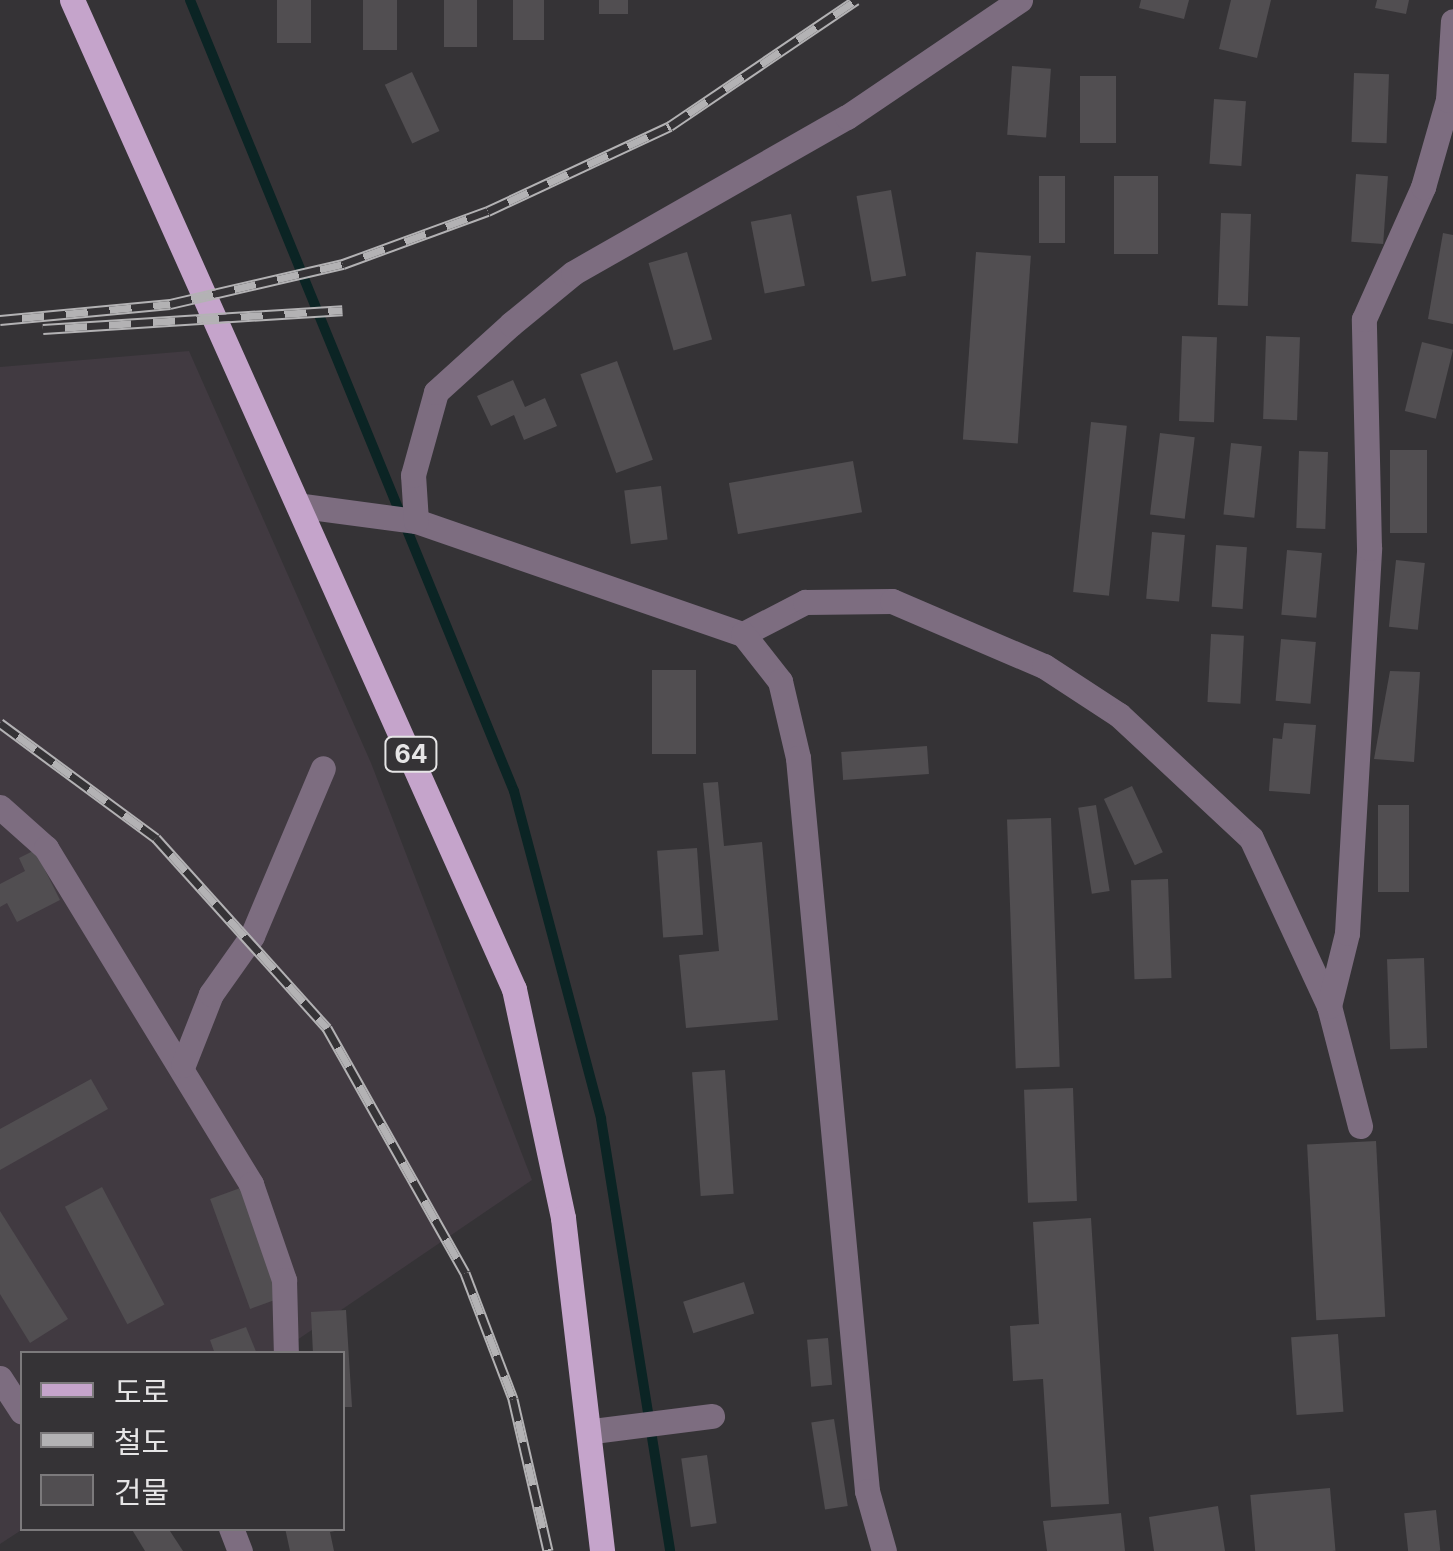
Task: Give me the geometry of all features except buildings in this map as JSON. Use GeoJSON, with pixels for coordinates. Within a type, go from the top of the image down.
{"type":"FeatureCollection","features":[{"type":"Feature","properties":{"kind":"main road","name":"64"},"geometry":{"type":"LineString","coordinates":[[72,0],[302,506],[514,989],[563,1218],[593,1431],[602,1551]]}},
{"type":"Feature","properties":{"kind":"street"},"geometry":{"type":"LineString","coordinates":[[416,521],[413,475],[436,392],[511,324],[573,273],[847,117],[1020,0]]}},
{"type":"Feature","properties":{"kind":"street"},"geometry":{"type":"LineString","coordinates":[[1329,1006],[1348,933],[1369,548],[1364,319],[1428,170],[1448,100],[1453,21]]}},
{"type":"Feature","properties":{"kind":"street"},"geometry":{"type":"LineString","coordinates":[[302,506],[416,521],[743,634],[780,681],[798,758],[868,1490],[884,1551]]}},
{"type":"Feature","properties":{"kind":"street"},"geometry":{"type":"LineString","coordinates":[[743,634],[805,602],[892,601],[1044,666],[1119,715],[1252,838],[1329,1006],[1360,1126]]}},
{"type":"Feature","properties":{"kind":"street"},"geometry":{"type":"LineString","coordinates":[[183,1065],[211,994],[252,936],[324,768]]}},
{"type":"Feature","properties":{"kind":"street"},"geometry":{"type":"LineString","coordinates":[[0,806],[46,848],[183,1065],[251,1184],[284,1280],[286,1351]]}},
{"type":"Feature","properties":{"kind":"street"},"geometry":{"type":"LineString","coordinates":[[0,1378],[20,1409]]}},
{"type":"Feature","properties":{"kind":"street"},"geometry":{"type":"LineString","coordinates":[[593,1431],[712,1416]]}},
{"type":"Feature","properties":{"kind":"shaded area"},"geometry":{"type":"Polygon","coordinates":[[[189,351],[371,763],[532,1180],[281,1351],[20,1351],[20,1531],[0,1544],[0,367],[189,351]]]}},
{"type":"Feature","properties":{"kind":"waterway"},"geometry":{"type":"LineString","coordinates":[[190,0],[514,791],[601,1119],[670,1551]]}},
{"type":"Feature","properties":{"kind":"railway"},"geometry":{"type":"LineString","coordinates":[[0,320],[170,304],[343,264],[488,211],[670,126],[856,0]]}},
{"type":"Feature","properties":{"kind":"railway"},"geometry":{"type":"LineString","coordinates":[[43,329],[342,310]]}},
{"type":"Feature","properties":{"kind":"railway"},"geometry":{"type":"LineString","coordinates":[[0,723],[156,838],[327,1028],[465,1273],[513,1399],[548,1551]]}}]}
